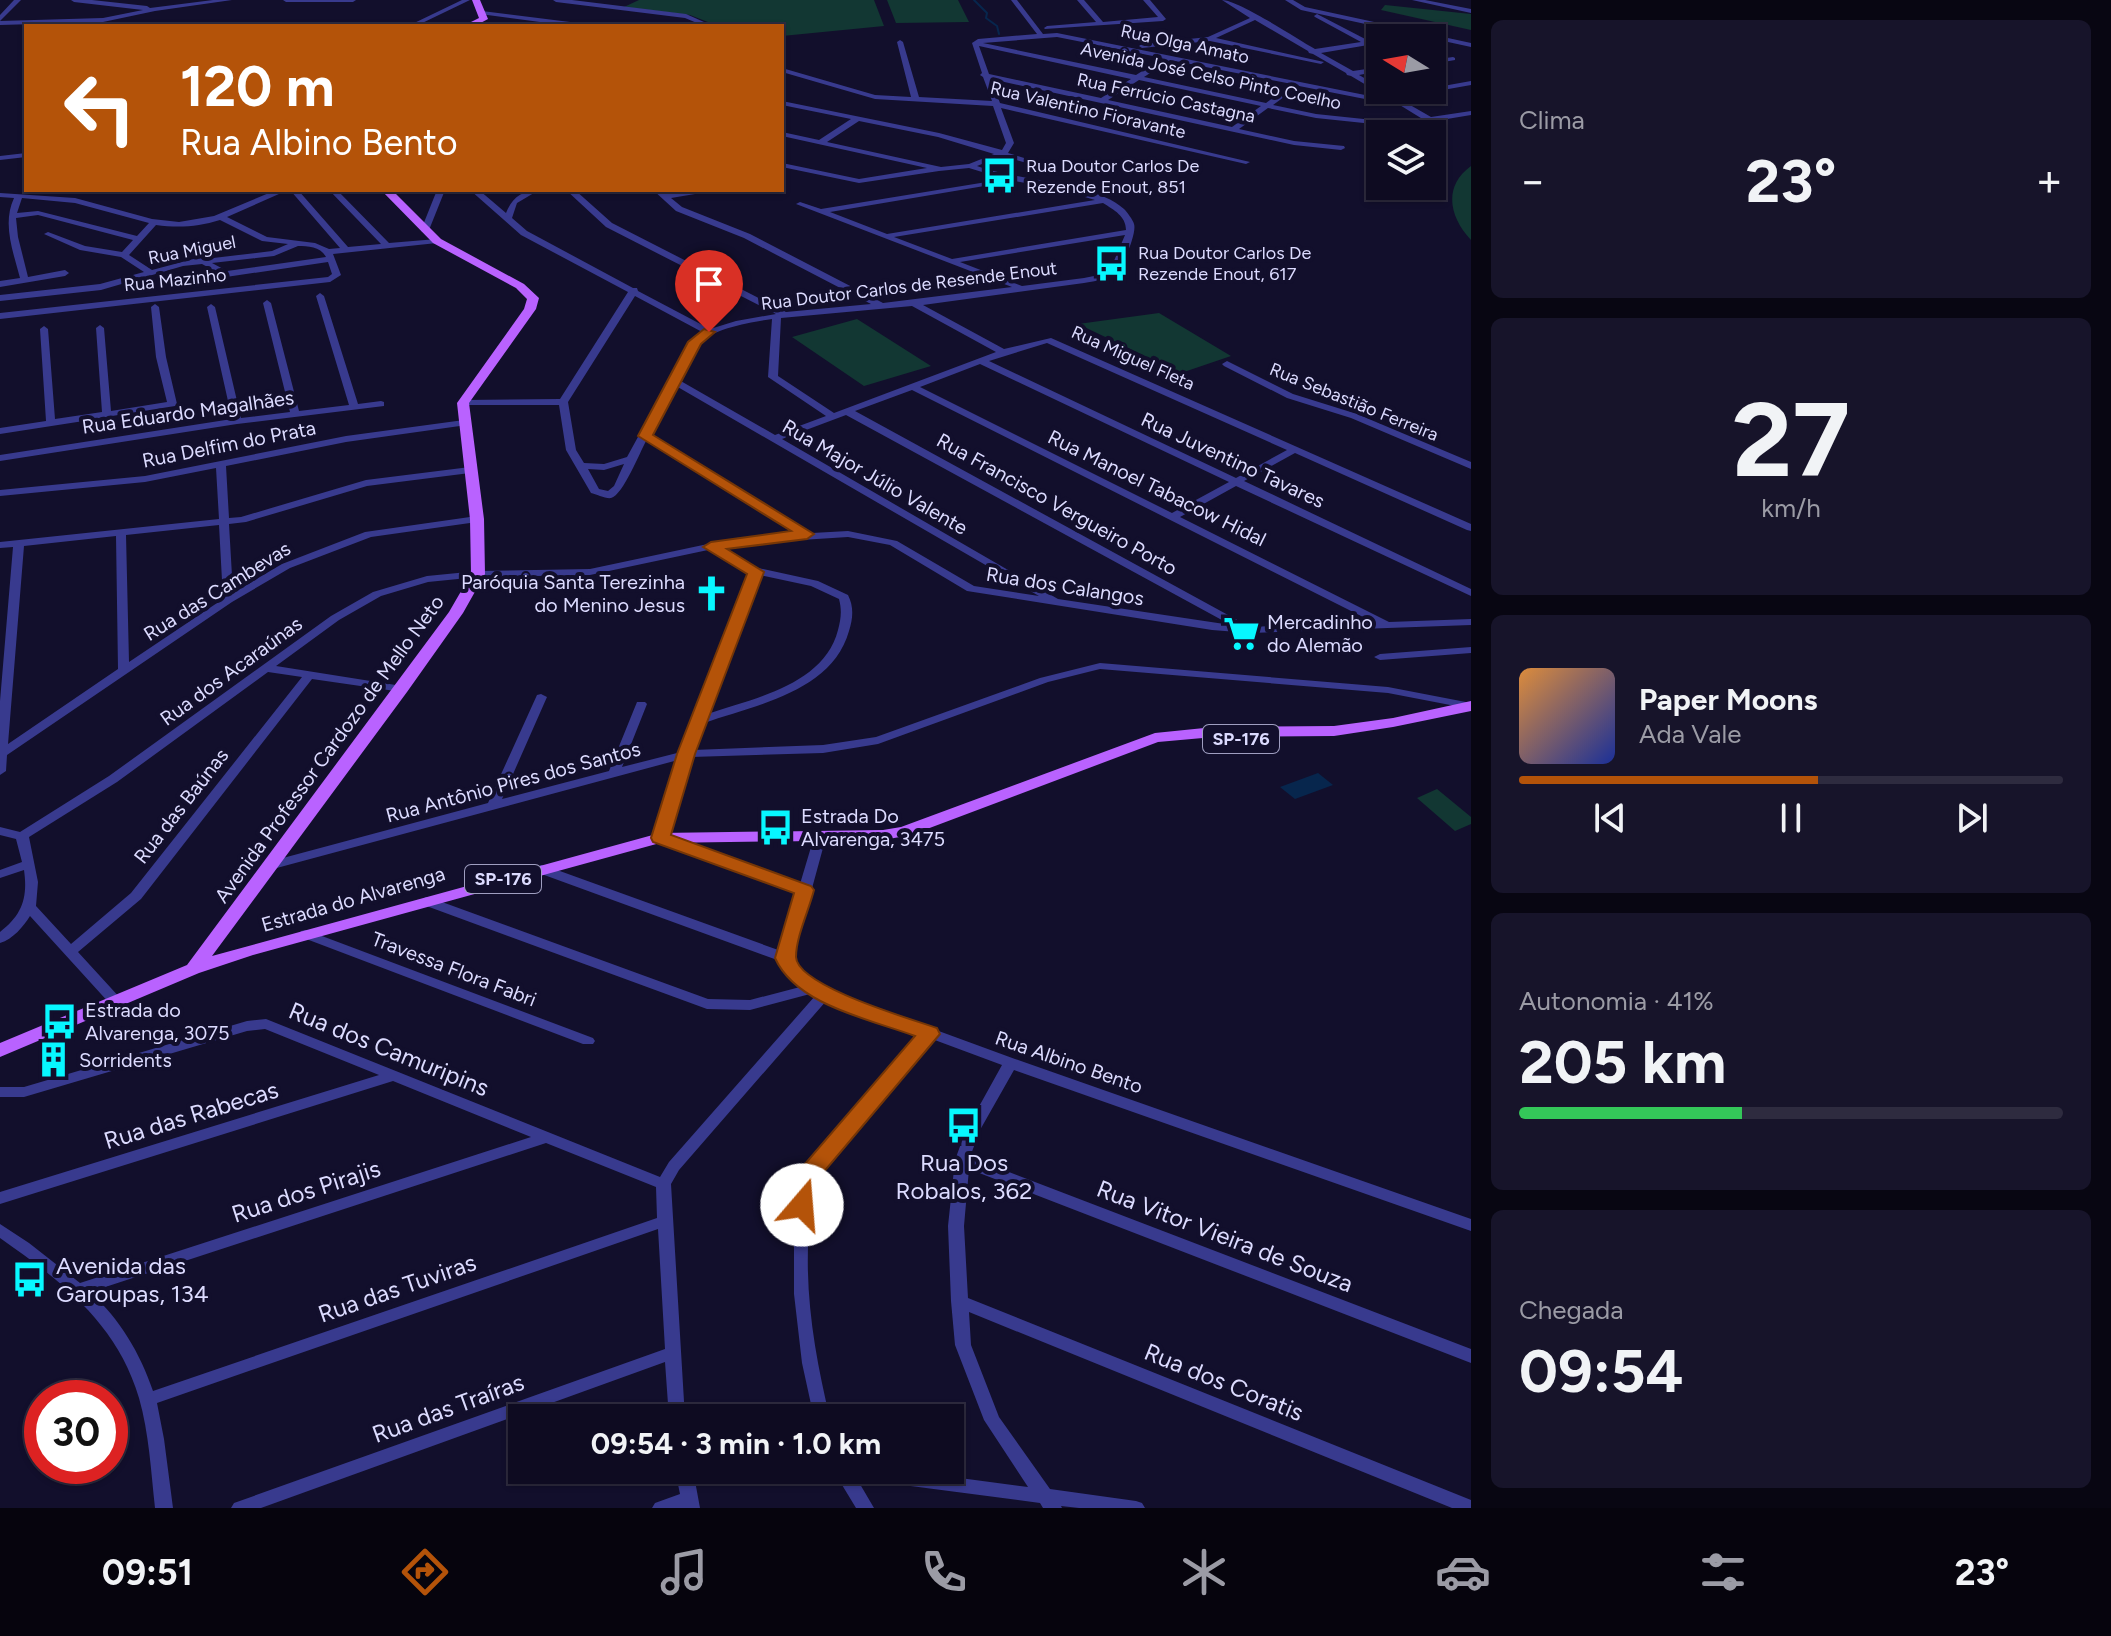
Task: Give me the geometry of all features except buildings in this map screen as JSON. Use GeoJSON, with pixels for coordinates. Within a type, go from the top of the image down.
{"type":"FeatureCollection","features":[{"type":"Feature","properties":{"kind":"main road"},"geometry":{"type":"LineString","coordinates":[[473,24],[482,21],[476,0]]}},
{"type":"Feature","properties":{"kind":"main road"},"geometry":{"type":"LineString","coordinates":[[388,192],[437,241],[520,286],[534,300],[463,403],[477,519],[478,574]]}},
{"type":"Feature","properties":{"kind":"main road","name":"Avenida Professor Cardozo de Mello Neto"},"geometry":{"type":"LineString","coordinates":[[193,969],[402,689],[456,613],[478,574]]}},
{"type":"Feature","properties":{"kind":"main road","name":"Estrada do Alvarenga"},"geometry":{"type":"LineString","coordinates":[[0,1050],[193,969],[306,934],[660,838],[734,834],[868,837],[905,831],[1055,773],[1186,741],[1355,737],[1470,706]]}},
{"type":"Feature","properties":{"kind":"street"},"geometry":{"type":"LineString","coordinates":[[0,21],[18,0]]}},
{"type":"Feature","properties":{"kind":"street"},"geometry":{"type":"LineString","coordinates":[[74,0],[155,9]]}},
{"type":"Feature","properties":{"kind":"street"},"geometry":{"type":"LineString","coordinates":[[0,21],[103,20],[155,9],[229,0]]}},
{"type":"Feature","properties":{"kind":"street"},"geometry":{"type":"LineString","coordinates":[[286,0],[353,0]]}},
{"type":"Feature","properties":{"kind":"street"},"geometry":{"type":"LineString","coordinates":[[415,24],[467,0]]}},
{"type":"Feature","properties":{"kind":"street"},"geometry":{"type":"LineString","coordinates":[[556,0],[658,17],[693,18],[706,24]]}},
{"type":"Feature","properties":{"kind":"street"},"geometry":{"type":"LineString","coordinates":[[1014,0],[1038,32],[1163,19],[1146,0]]}},
{"type":"Feature","properties":{"kind":"street"},"geometry":{"type":"LineString","coordinates":[[1080,0],[1101,24]]}},
{"type":"Feature","properties":{"kind":"street"},"geometry":{"type":"LineString","coordinates":[[1225,0],[1366,84]]}},
{"type":"Feature","properties":{"kind":"street"},"geometry":{"type":"LineString","coordinates":[[1288,0],[1366,42]]}},
{"type":"Feature","properties":{"kind":"street"},"geometry":{"type":"LineString","coordinates":[[1415,0],[1471,11]]}},
{"type":"Feature","properties":{"kind":"street"},"geometry":{"type":"LineString","coordinates":[[1303,9],[1372,24]]}},
{"type":"Feature","properties":{"kind":"street"},"geometry":{"type":"LineString","coordinates":[[482,13],[570,24]]}},
{"type":"Feature","properties":{"kind":"street"},"geometry":{"type":"LineString","coordinates":[[1209,39],[1257,17]]}},
{"type":"Feature","properties":{"kind":"street","name":"Rua Olga Amato"},"geometry":{"type":"LineString","coordinates":[[975,43],[989,38],[1038,32],[1366,97]]}},
{"type":"Feature","properties":{"kind":"street"},"geometry":{"type":"LineString","coordinates":[[1128,48],[1209,39],[1332,64]]}},
{"type":"Feature","properties":{"kind":"street"},"geometry":{"type":"LineString","coordinates":[[1446,40],[1471,45]]}},
{"type":"Feature","properties":{"kind":"street"},"geometry":{"type":"LineString","coordinates":[[900,42],[916,100]]}},
{"type":"Feature","properties":{"kind":"street"},"geometry":{"type":"LineString","coordinates":[[784,165],[859,181],[970,166],[1005,152],[1010,143],[975,43]]}},
{"type":"Feature","properties":{"kind":"street","name":"Avenida José Celso Pinto Coelho"},"geometry":{"type":"LineString","coordinates":[[975,43],[1326,118],[1434,125],[1430,119]]}},
{"type":"Feature","properties":{"kind":"street"},"geometry":{"type":"LineString","coordinates":[[1311,52],[1366,43]]}},
{"type":"Feature","properties":{"kind":"street"},"geometry":{"type":"LineString","coordinates":[[1103,100],[1170,57]]}},
{"type":"Feature","properties":{"kind":"street"},"geometry":{"type":"LineString","coordinates":[[1446,60],[1453,59]]}},
{"type":"Feature","properties":{"kind":"street","name":"Rua Valentino Fioravante"},"geometry":{"type":"LineString","coordinates":[[784,71],[865,95],[996,105],[1246,162]]}},
{"type":"Feature","properties":{"kind":"street"},"geometry":{"type":"LineString","coordinates":[[1349,74],[1366,71]]}},
{"type":"Feature","properties":{"kind":"street","name":"Rua Ferrúcio Castagna"},"geometry":{"type":"LineString","coordinates":[[984,75],[1234,129],[1341,148]]}},
{"type":"Feature","properties":{"kind":"street"},"geometry":{"type":"LineString","coordinates":[[1234,129],[1299,83]]}},
{"type":"Feature","properties":{"kind":"street"},"geometry":{"type":"LineString","coordinates":[[1446,87],[1471,83]]}},
{"type":"Feature","properties":{"kind":"street"},"geometry":{"type":"LineString","coordinates":[[784,103],[1005,152],[1056,169]]}},
{"type":"Feature","properties":{"kind":"street"},"geometry":{"type":"LineString","coordinates":[[1402,104],[1430,119],[1471,113]]}},
{"type":"Feature","properties":{"kind":"street"},"geometry":{"type":"LineString","coordinates":[[821,142],[858,118]]}},
{"type":"Feature","properties":{"kind":"street"},"geometry":{"type":"LineString","coordinates":[[784,134],[941,169]]}},
{"type":"Feature","properties":{"kind":"street"},"geometry":{"type":"LineString","coordinates":[[0,158],[24,155]]}},
{"type":"Feature","properties":{"kind":"street"},"geometry":{"type":"LineString","coordinates":[[952,260],[1130,232],[1129,219],[1104,200],[970,166]]}},
{"type":"Feature","properties":{"kind":"street"},"geometry":{"type":"LineString","coordinates":[[821,211],[1019,179]]}},
{"type":"Feature","properties":{"kind":"street"},"geometry":{"type":"LineString","coordinates":[[0,195],[75,200],[154,222],[187,225],[222,218],[280,192]]}},
{"type":"Feature","properties":{"kind":"street"},"geometry":{"type":"LineString","coordinates":[[296,192],[345,249]]}},
{"type":"Feature","properties":{"kind":"street"},"geometry":{"type":"LineString","coordinates":[[335,192],[386,245]]}},
{"type":"Feature","properties":{"kind":"street"},"geometry":{"type":"LineString","coordinates":[[425,230],[440,192]]}},
{"type":"Feature","properties":{"kind":"street"},"geometry":{"type":"LineString","coordinates":[[476,192],[532,239],[634,290],[709,332],[695,342],[618,487],[610,495],[595,491],[571,450],[563,402],[634,290]]}},
{"type":"Feature","properties":{"kind":"street"},"geometry":{"type":"LineString","coordinates":[[507,220],[517,192]]}},
{"type":"Feature","properties":{"kind":"street"},"geometry":{"type":"LineString","coordinates":[[514,202],[532,192]]}},
{"type":"Feature","properties":{"kind":"street"},"geometry":{"type":"LineString","coordinates":[[572,192],[609,225],[782,317],[773,377],[833,416]]}},
{"type":"Feature","properties":{"kind":"street"},"geometry":{"type":"LineString","coordinates":[[660,193],[686,212],[747,236],[881,306]]}},
{"type":"Feature","properties":{"kind":"street"},"geometry":{"type":"LineString","coordinates":[[19,196],[11,216],[25,280]]}},
{"type":"Feature","properties":{"kind":"street"},"geometry":{"type":"LineString","coordinates":[[887,236],[1104,200]]}},
{"type":"Feature","properties":{"kind":"street"},"geometry":{"type":"LineString","coordinates":[[800,204],[1022,288]]}},
{"type":"Feature","properties":{"kind":"street"},"geometry":{"type":"LineString","coordinates":[[11,216],[38,213],[137,238]]}},
{"type":"Feature","properties":{"kind":"street"},"geometry":{"type":"LineString","coordinates":[[222,218],[265,239],[315,245],[330,256]]}},
{"type":"Feature","properties":{"kind":"street"},"geometry":{"type":"LineString","coordinates":[[124,255],[154,222]]}},
{"type":"Feature","properties":{"kind":"street","name":"Rua Doutor Carlos de Resende Enout"},"geometry":{"type":"LineString","coordinates":[[709,332],[782,317],[915,304],[1110,274],[1130,232]]}},
{"type":"Feature","properties":{"kind":"street"},"geometry":{"type":"LineString","coordinates":[[48,234],[83,248],[124,255],[151,273]]}},
{"type":"Feature","properties":{"kind":"street"},"geometry":{"type":"LineString","coordinates":[[201,260],[226,274],[330,256],[345,249],[437,241]]}},
{"type":"Feature","properties":{"kind":"street","name":"Rua Miguel"},"geometry":{"type":"LineString","coordinates":[[0,298],[82,291],[201,260],[274,253],[295,244]]}},
{"type":"Feature","properties":{"kind":"street","name":"Rua Mazinho"},"geometry":{"type":"LineString","coordinates":[[0,316],[330,279],[337,275],[330,256]]}},
{"type":"Feature","properties":{"kind":"street"},"geometry":{"type":"LineString","coordinates":[[0,284],[65,273]]}},
{"type":"Feature","properties":{"kind":"street"},"geometry":{"type":"LineString","coordinates":[[320,296],[354,407]]}},
{"type":"Feature","properties":{"kind":"street"},"geometry":{"type":"LineString","coordinates":[[267,303],[295,414]]}},
{"type":"Feature","properties":{"kind":"street"},"geometry":{"type":"LineString","coordinates":[[915,304],[1003,352]]}},
{"type":"Feature","properties":{"kind":"street"},"geometry":{"type":"LineString","coordinates":[[0,431],[107,417],[167,407],[173,403],[161,357],[155,307]]}},
{"type":"Feature","properties":{"kind":"street"},"geometry":{"type":"LineString","coordinates":[[211,307],[237,421]]}},
{"type":"Feature","properties":{"kind":"street"},"geometry":{"type":"LineString","coordinates":[[100,328],[107,417]]}},
{"type":"Feature","properties":{"kind":"street"},"geometry":{"type":"LineString","coordinates":[[44,329],[51,424]]}},
{"type":"Feature","properties":{"kind":"street","name":"Rua Miguel Fleta"},"geometry":{"type":"LineString","coordinates":[[773,439],[980,360],[1042,340],[1061,343],[1471,528]]}},
{"type":"Feature","properties":{"kind":"street","name":"Rua Juventino Tavares"},"geometry":{"type":"LineString","coordinates":[[980,360],[1471,593]]}},
{"type":"Feature","properties":{"kind":"street","name":"Rua Sebastião Ferreira"},"geometry":{"type":"LineString","coordinates":[[1227,364],[1290,396],[1354,416],[1471,466]]}},
{"type":"Feature","properties":{"kind":"street","name":"Rua Major Júlio Valente"},"geometry":{"type":"LineString","coordinates":[[674,381],[1059,604]]}},
{"type":"Feature","properties":{"kind":"street","name":"Rua Manoel Tabacow Hidal"},"geometry":{"type":"LineString","coordinates":[[912,386],[1385,624]]}},
{"type":"Feature","properties":{"kind":"street"},"geometry":{"type":"LineString","coordinates":[[463,403],[563,402]]}},
{"type":"Feature","properties":{"kind":"street","name":"Rua Eduardo Magalhães"},"geometry":{"type":"LineString","coordinates":[[0,458],[237,421],[381,404]]}},
{"type":"Feature","properties":{"kind":"street","name":"Rua Francisco Vergueiro Porto"},"geometry":{"type":"LineString","coordinates":[[847,411],[1250,630]]}},
{"type":"Feature","properties":{"kind":"street","name":"Rua Delfim do Prata"},"geometry":{"type":"LineString","coordinates":[[0,493],[145,479],[346,439],[464,423]]}},
{"type":"Feature","properties":{"kind":"street"},"geometry":{"type":"LineString","coordinates":[[645,436],[807,534]]}},
{"type":"Feature","properties":{"kind":"street"},"geometry":{"type":"LineString","coordinates":[[1174,516],[1295,449]]}},
{"type":"Feature","properties":{"kind":"street"},"geometry":{"type":"LineString","coordinates":[[581,466],[604,467],[631,459]]}},
{"type":"Feature","properties":{"kind":"street"},"geometry":{"type":"LineString","coordinates":[[221,465],[228,600]]}},
{"type":"Feature","properties":{"kind":"street"},"geometry":{"type":"LineString","coordinates":[[0,545],[222,522],[252,517],[366,483],[470,470]]}},
{"type":"Feature","properties":{"kind":"street","name":"Rua das Cambevas"},"geometry":{"type":"LineString","coordinates":[[1,754],[228,600],[286,566],[339,543],[405,526],[477,519]]}},
{"type":"Feature","properties":{"kind":"street"},"geometry":{"type":"LineString","coordinates":[[121,532],[124,671]]}},
{"type":"Feature","properties":{"kind":"street","name":"Rua dos Calangos"},"geometry":{"type":"LineString","coordinates":[[478,574],[590,572],[711,547],[807,534],[879,538],[893,543],[962,586],[1059,604],[1250,630],[1471,622]]}},
{"type":"Feature","properties":{"kind":"street"},"geometry":{"type":"LineString","coordinates":[[0,771],[19,543]]}},
{"type":"Feature","properties":{"kind":"street"},"geometry":{"type":"LineString","coordinates":[[698,721],[808,678],[837,652],[848,616],[844,597],[814,583],[756,572],[711,547]]}},
{"type":"Feature","properties":{"kind":"street"},"geometry":{"type":"LineString","coordinates":[[756,572],[686,754],[660,838],[804,890]]}},
{"type":"Feature","properties":{"kind":"street","name":"Rua dos Acaraúnas"},"geometry":{"type":"LineString","coordinates":[[22,836],[113,779],[335,618],[377,594],[427,579],[478,574]]}},
{"type":"Feature","properties":{"kind":"street"},"geometry":{"type":"LineString","coordinates":[[1380,657],[1471,650]]}},
{"type":"Feature","properties":{"kind":"street","name":"Rua Antônio Pires dos Santos"},"geometry":{"type":"LineString","coordinates":[[273,865],[686,754],[849,746],[905,731],[1044,680],[1100,666],[1388,690],[1470,706]]}},
{"type":"Feature","properties":{"kind":"street"},"geometry":{"type":"LineString","coordinates":[[266,668],[402,689]]}},
{"type":"Feature","properties":{"kind":"street","name":"Rua das Baúnas"},"geometry":{"type":"LineString","coordinates":[[71,951],[136,896],[310,674]]}},
{"type":"Feature","properties":{"kind":"street"},"geometry":{"type":"LineString","coordinates":[[493,807],[541,697]]}},
{"type":"Feature","properties":{"kind":"street"},"geometry":{"type":"LineString","coordinates":[[614,773],[641,704]]}},
{"type":"Feature","properties":{"kind":"street"},"geometry":{"type":"LineString","coordinates":[[0,831],[22,836],[29,864],[31,909],[116,1002]]}},
{"type":"Feature","properties":{"kind":"street"},"geometry":{"type":"LineString","coordinates":[[541,869],[786,958],[820,837]]}},
{"type":"Feature","properties":{"kind":"street"},"geometry":{"type":"LineString","coordinates":[[0,874],[29,864]]}},
{"type":"Feature","properties":{"kind":"street"},"geometry":{"type":"LineString","coordinates":[[426,901],[707,1004],[750,1005],[818,992]]}},
{"type":"Feature","properties":{"kind":"street"},"geometry":{"type":"LineString","coordinates":[[0,939],[31,909]]}},
{"type":"Feature","properties":{"kind":"street","name":"Travessa Flora Fabri"},"geometry":{"type":"LineString","coordinates":[[306,934],[588,1041]]}},
{"type":"Feature","properties":{"kind":"street","name":"Rua Albino Bento"},"geometry":{"type":"LineString","coordinates":[[786,958],[792,972],[818,992],[1471,1225]]}},
{"type":"Feature","properties":{"kind":"street"},"geometry":{"type":"LineString","coordinates":[[676,1404],[669,1272],[662,1222],[663,1184],[674,1166],[818,992]]}},
{"type":"Feature","properties":{"kind":"street","name":"Rua dos Camuripins"},"geometry":{"type":"LineString","coordinates":[[0,1092],[24,1092],[257,1024],[274,1026],[663,1184]]}},
{"type":"Feature","properties":{"kind":"street"},"geometry":{"type":"LineString","coordinates":[[819,1404],[808,1351],[802,1233],[804,1189],[812,1171],[929,1034]]}},
{"type":"Feature","properties":{"kind":"street"},"geometry":{"type":"LineString","coordinates":[[1010,1063],[973,1130],[962,1160],[956,1226],[959,1301],[963,1345],[977,1387],[992,1420],[1049,1502]]}},
{"type":"Feature","properties":{"kind":"street","name":"Rua das Rabecas"},"geometry":{"type":"LineString","coordinates":[[0,1198],[395,1075]]}},
{"type":"Feature","properties":{"kind":"street","name":"Rua dos Pirajis"},"geometry":{"type":"LineString","coordinates":[[80,1289],[546,1137]]}},
{"type":"Feature","properties":{"kind":"street","name":"Rua Vitor Vieira de Souza"},"geometry":{"type":"LineString","coordinates":[[962,1160],[1471,1356]]}},
{"type":"Feature","properties":{"kind":"street","name":"Rua das Tuviras"},"geometry":{"type":"LineString","coordinates":[[148,1399],[662,1222]]}},
{"type":"Feature","properties":{"kind":"street"},"geometry":{"type":"LineString","coordinates":[[0,1230],[80,1289],[105,1313],[135,1362],[148,1399],[164,1508]]}},
{"type":"Feature","properties":{"kind":"street","name":"Rua dos Coratis"},"geometry":{"type":"LineString","coordinates":[[959,1301],[1471,1508]]}},
{"type":"Feature","properties":{"kind":"street","name":"Rua das Traíras"},"geometry":{"type":"LineString","coordinates":[[240,1508],[672,1353]]}},
{"type":"Feature","properties":{"kind":"street"},"geometry":{"type":"LineString","coordinates":[[851,1484],[865,1508]]}},
{"type":"Feature","properties":{"kind":"street"},"geometry":{"type":"LineString","coordinates":[[933,1484],[1049,1502],[1136,1508]]}},
{"type":"Feature","properties":{"kind":"street"},"geometry":{"type":"LineString","coordinates":[[661,1508],[690,1503]]}},
{"type":"Feature","properties":{"kind":"green space"},"geometry":{"type":"Polygon","coordinates":[[[639,0],[874,0],[884,26],[784,36],[784,24],[713,24],[690,15],[624,7],[639,0]]]}},
{"type":"Feature","properties":{"kind":"green space"},"geometry":{"type":"Polygon","coordinates":[[[887,0],[958,0],[969,22],[896,23],[887,0]]]}},
{"type":"Feature","properties":{"kind":"green space"},"geometry":{"type":"Polygon","coordinates":[[[1385,5],[1471,14],[1471,30],[1446,24],[1381,10],[1385,5]]]}},
{"type":"Feature","properties":{"kind":"green space"},"geometry":{"type":"Polygon","coordinates":[[[1471,166],[1471,240],[1458,222],[1452,202],[1456,183],[1471,166]]]}},
{"type":"Feature","properties":{"kind":"green space"},"geometry":{"type":"Polygon","coordinates":[[[1159,313],[1231,356],[1181,373],[1078,324],[1159,313]]]}},
{"type":"Feature","properties":{"kind":"green space"},"geometry":{"type":"Polygon","coordinates":[[[857,319],[931,366],[864,386],[792,337],[857,319]]]}},
{"type":"Feature","properties":{"kind":"green space"},"geometry":{"type":"Polygon","coordinates":[[[1437,789],[1471,817],[1471,824],[1455,831],[1417,798],[1437,789]]]}},
{"type":"Feature","properties":{"kind":"water"},"geometry":{"type":"Polygon","coordinates":[[[1318,773],[1333,785],[1295,799],[1280,787],[1318,773]]]}},
{"type":"Feature","properties":{"kind":"waterway"},"geometry":{"type":"LineString","coordinates":[[974,0],[987,13],[986,18],[997,26],[999,34]]}},
{"type":"Feature","properties":{"kind":"place","name":"Rua Doutor Carlos De Rezende Enout, 851"},"geometry":{"type":"Point","coordinates":[1000,176]}},
{"type":"Feature","properties":{"kind":"place","name":"Rua Doutor Carlos De Rezende Enout, 617"},"geometry":{"type":"Point","coordinates":[1112,263]}},
{"type":"Feature","properties":{"kind":"place","name":"Paróquia Santa Terezinha do Menino Jesus"},"geometry":{"type":"Point","coordinates":[711,594]}},
{"type":"Feature","properties":{"kind":"place","name":"Mercadinho do Alemão"},"geometry":{"type":"Point","coordinates":[1241,634]}},
{"type":"Feature","properties":{"kind":"place","name":"Estrada Do Alvarenga, 3475"},"geometry":{"type":"Point","coordinates":[775,828]}},
{"type":"Feature","properties":{"kind":"place","name":"Estrada do Alvarenga, 3075"},"geometry":{"type":"Point","coordinates":[59,1021]}},
{"type":"Feature","properties":{"kind":"place","name":"Sorridents"},"geometry":{"type":"Point","coordinates":[53,1060]}},
{"type":"Feature","properties":{"kind":"place","name":"Rua Dos Robalos, 362"},"geometry":{"type":"Point","coordinates":[964,1125]}},
{"type":"Feature","properties":{"kind":"place","name":"Avenida das Garoupas, 134"},"geometry":{"type":"Point","coordinates":[30,1279]}},
{"type":"Feature","properties":{"kind":"route"},"geometry":{"type":"LineString","coordinates":[[709,332],[695,342],[645,436],[807,534],[736,541],[711,547],[756,572],[686,754],[660,838],[804,890],[788,943],[786,958],[792,972],[811,989],[929,1034],[812,1171],[804,1189],[802,1205]]}}]}
